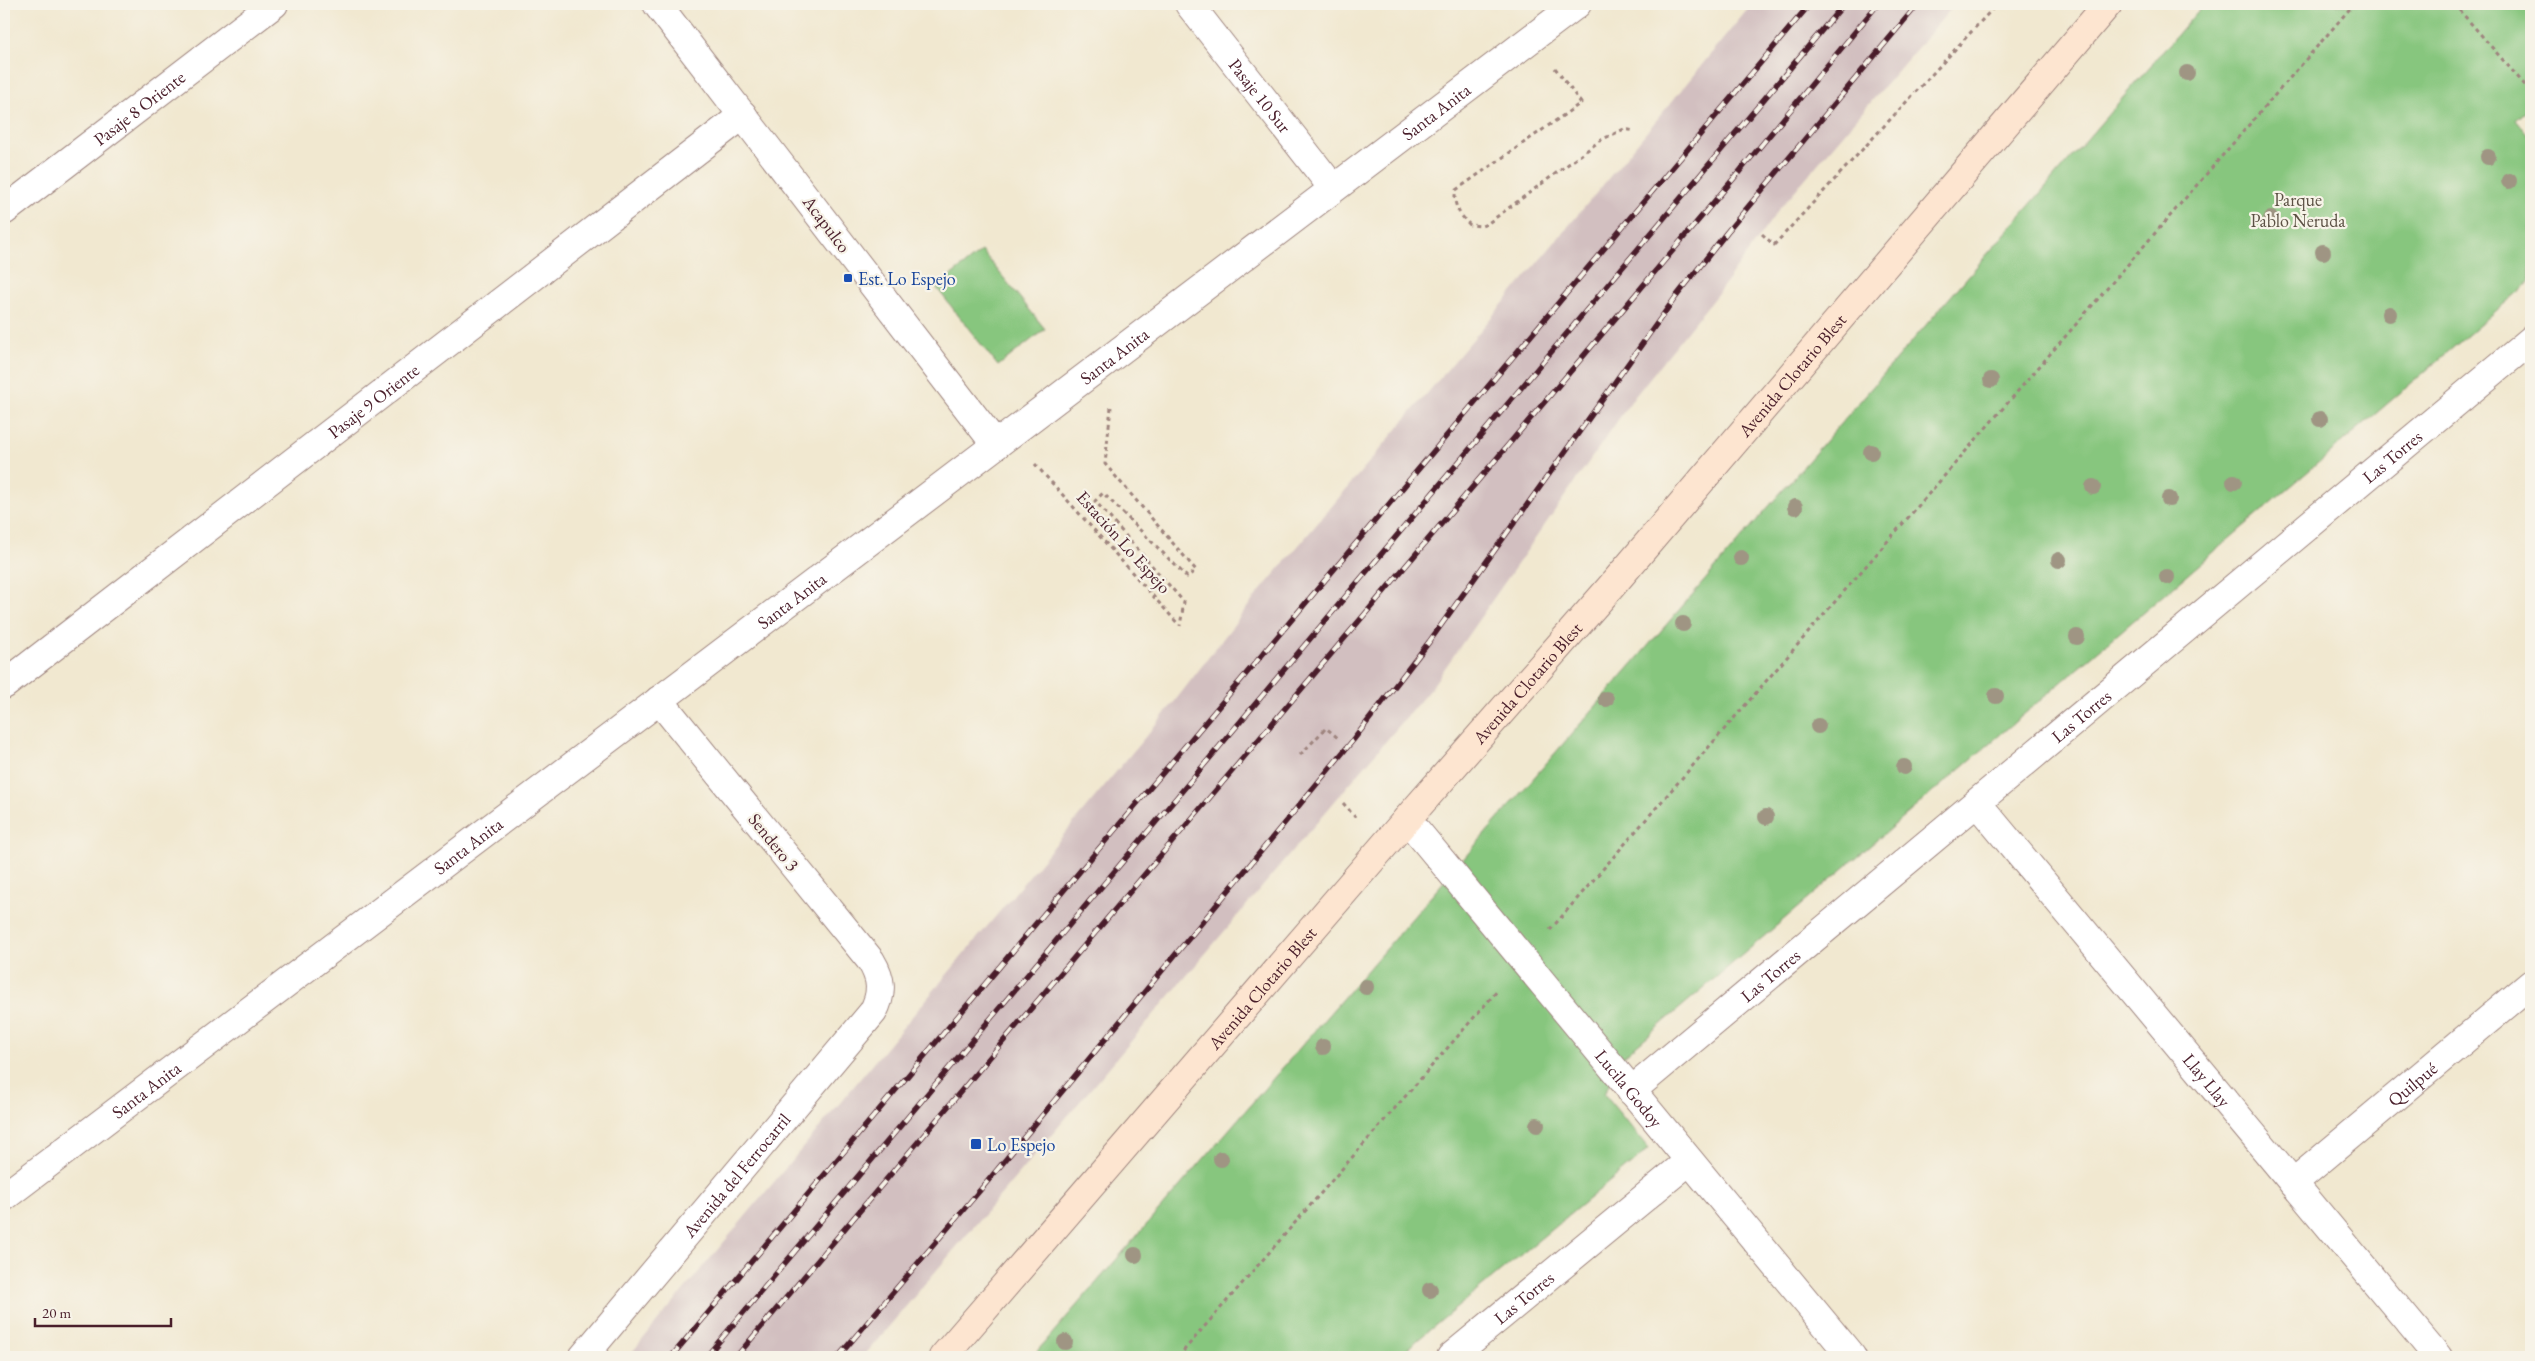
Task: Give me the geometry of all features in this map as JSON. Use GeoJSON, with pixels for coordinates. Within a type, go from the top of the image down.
{"type":"FeatureCollection","features":[{"type":"Feature","properties":{"kind":"main road","name":"Avenida Clotario Blest"},"geometry":{"type":"LineString","coordinates":[[943,1357],[1609,589],[2108,4]]}},
{"type":"Feature","properties":{"kind":"street","name":"Pasaje 8 Oriente"},"geometry":{"type":"LineString","coordinates":[[4,211],[274,4]]}},
{"type":"Feature","properties":{"kind":"street","name":"Acapulco"},"geometry":{"type":"LineString","coordinates":[[657,4],[996,446]]}},
{"type":"Feature","properties":{"kind":"street","name":"Pasaje 10 Sur"},"geometry":{"type":"LineString","coordinates":[[1189,4],[1333,188]]}},
{"type":"Feature","properties":{"kind":"street","name":"Santa Anita"},"geometry":{"type":"LineString","coordinates":[[4,1197],[1577,4]]}},
{"type":"Feature","properties":{"kind":"street","name":"Pasaje 9 Oriente"},"geometry":{"type":"LineString","coordinates":[[4,685],[743,116]]}},
{"type":"Feature","properties":{"kind":"street","name":"Las Torres"},"geometry":{"type":"LineString","coordinates":[[1631,1091],[2531,340]]}},
{"type":"Feature","properties":{"kind":"street","name":"Sendero 3"},"geometry":{"type":"LineString","coordinates":[[659,700],[871,961],[878,973],[881,988]]}},
{"type":"Feature","properties":{"kind":"street","name":"Llay Llay"},"geometry":{"type":"LineString","coordinates":[[1977,803],[2438,1357]]}},
{"type":"Feature","properties":{"kind":"street","name":"Lucila Godoy"},"geometry":{"type":"LineString","coordinates":[[1407,820],[1852,1357]]}},
{"type":"Feature","properties":{"kind":"street","name":"Quilpué"},"geometry":{"type":"LineString","coordinates":[[2293,1183],[2531,984]]}},
{"type":"Feature","properties":{"kind":"street","name":"Avenida del Ferrocarril"},"geometry":{"type":"LineString","coordinates":[[583,1357],[873,1012],[879,1000],[881,988]]}},
{"type":"Feature","properties":{"kind":"street","name":"Las Torres"},"geometry":{"type":"LineString","coordinates":[[1451,1357],[1689,1161]]}},
{"type":"Feature","properties":{"kind":"path"},"geometry":{"type":"LineString","coordinates":[[1762,234],[1774,245],[1997,4]]}},
{"type":"Feature","properties":{"kind":"path"},"geometry":{"type":"LineString","coordinates":[[1178,1357],[2354,4]]}},
{"type":"Feature","properties":{"kind":"path"},"geometry":{"type":"LineString","coordinates":[[2454,4],[2531,92]]}},
{"type":"Feature","properties":{"kind":"path"},"geometry":{"type":"LineString","coordinates":[[1533,37],[1581,103],[1456,190],[1454,202],[1456,208],[1470,225],[1482,226],[1487,224],[1601,140],[1624,129],[1635,131]]}},
{"type":"Feature","properties":{"kind":"path","name":"Estación Lo Espejo"},"geometry":{"type":"LineString","coordinates":[[1047,478],[1180,626],[1184,602],[1095,501],[1103,492],[1187,577],[1196,570],[1105,464],[1111,403],[1090,374]]}},
{"type":"Feature","properties":{"kind":"path"},"geometry":{"type":"LineString","coordinates":[[1300,755],[1326,728],[1338,738]]}},
{"type":"Feature","properties":{"kind":"path"},"geometry":{"type":"LineString","coordinates":[[1343,803],[1355,817]]}},
{"type":"Feature","properties":{"kind":"shaded area"},"geometry":{"type":"Polygon","coordinates":[[[1752,4],[1955,4],[1780,208],[1722,288],[1632,400],[1431,688],[863,1357],[628,1357],[1171,706],[1256,596],[1598,191],[1752,4]]]}},
{"type":"Feature","properties":{"kind":"green space","name":"Parque Pablo Neruda"},"geometry":{"type":"Polygon","coordinates":[[[2204,4],[2531,4],[2531,107],[2516,120],[2531,138],[2531,281],[1624,1056],[1604,1094],[1649,1149],[1397,1357],[1032,1357],[2204,4]]]}},
{"type":"Feature","properties":{"kind":"green space"},"geometry":{"type":"Polygon","coordinates":[[[982,251],[1045,329],[998,366],[936,287],[982,251]]]}},
{"type":"Feature","properties":{"kind":"railway"},"geometry":{"type":"LineString","coordinates":[[671,1357],[1810,4]]}},
{"type":"Feature","properties":{"kind":"railway"},"geometry":{"type":"LineString","coordinates":[[706,1357],[1844,4]]}},
{"type":"Feature","properties":{"kind":"railway"},"geometry":{"type":"LineString","coordinates":[[736,1357],[1735,177],[1878,4]]}},
{"type":"Feature","properties":{"kind":"railway"},"geometry":{"type":"LineString","coordinates":[[838,1357],[987,1182],[1354,739],[1429,642],[1675,298],[1727,232],[1918,4]]}},
{"type":"Feature","properties":{"kind":"place","name":"Est. Lo Espejo"},"geometry":{"type":"Point","coordinates":[848,278]}},
{"type":"Feature","properties":{"kind":"place","name":"Lo Espejo"},"geometry":{"type":"Point","coordinates":[976,1144]}}]}
